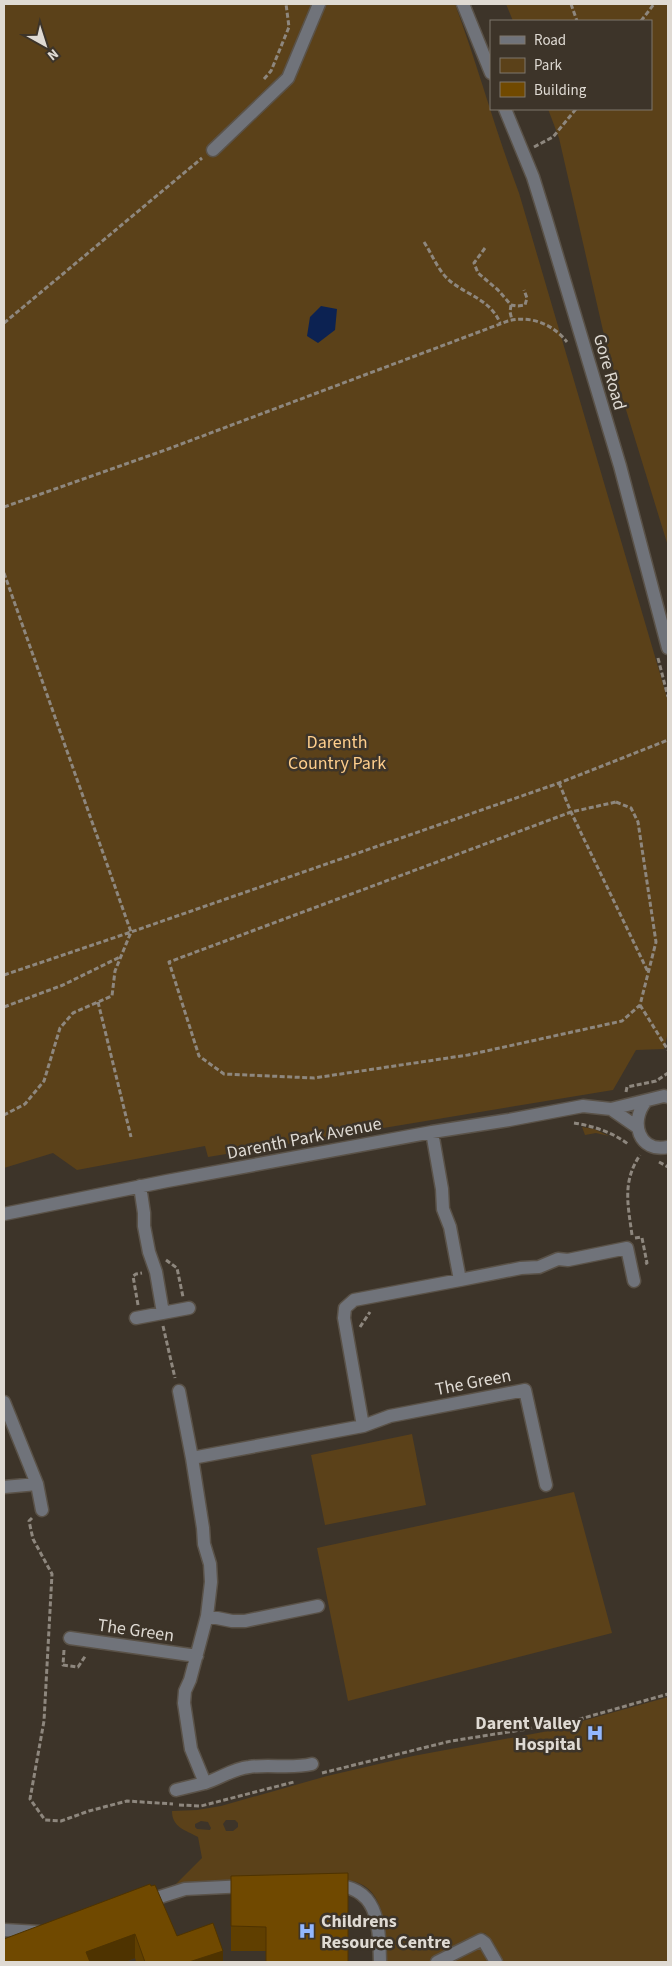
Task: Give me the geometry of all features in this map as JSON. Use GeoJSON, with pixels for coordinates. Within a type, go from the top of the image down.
{"type":"FeatureCollection","features":[{"type":"Feature","properties":{"kind":"street"},"geometry":{"type":"LineString","coordinates":[[212,150],[288,78],[319,4]]}},
{"type":"Feature","properties":{"kind":"street"},"geometry":{"type":"LineString","coordinates":[[463,4],[490,71]]}},
{"type":"Feature","properties":{"kind":"street","name":"Gore Road"},"geometry":{"type":"LineString","coordinates":[[505,110],[546,219],[620,466],[662,650]]}},
{"type":"Feature","properties":{"kind":"street","name":"Darenth Park Avenue"},"geometry":{"type":"LineString","coordinates":[[4,1214],[140,1186],[432,1132],[584,1106],[611,1109],[667,1095]]}},
{"type":"Feature","properties":{"kind":"street"},"geometry":{"type":"LineString","coordinates":[[637,1127],[636,1118],[646,1101]]}},
{"type":"Feature","properties":{"kind":"street","name":"Darenth Park Avenue"},"geometry":{"type":"LineString","coordinates":[[611,1109],[637,1127],[644,1141],[653,1146]]}},
{"type":"Feature","properties":{"kind":"street"},"geometry":{"type":"LineString","coordinates":[[432,1132],[442,1189],[443,1206],[450,1227],[460,1280]]}},
{"type":"Feature","properties":{"kind":"street"},"geometry":{"type":"LineString","coordinates":[[653,1146],[668,1147]]}},
{"type":"Feature","properties":{"kind":"street"},"geometry":{"type":"LineString","coordinates":[[653,1146],[668,1154]]}},
{"type":"Feature","properties":{"kind":"street"},"geometry":{"type":"LineString","coordinates":[[140,1186],[144,1226],[149,1252],[156,1272],[163,1313]]}},
{"type":"Feature","properties":{"kind":"street"},"geometry":{"type":"LineString","coordinates":[[363,1426],[342,1304],[354,1300],[460,1280],[522,1263],[539,1267],[558,1259],[568,1260],[627,1248],[634,1281]]}},
{"type":"Feature","properties":{"kind":"street"},"geometry":{"type":"LineString","coordinates":[[136,1318],[189,1308]]}},
{"type":"Feature","properties":{"kind":"street","name":"The Green"},"geometry":{"type":"LineString","coordinates":[[177,1385],[192,1458],[204,1544],[210,1569],[210,1597],[207,1616],[184,1703],[191,1749],[204,1783]]}},
{"type":"Feature","properties":{"kind":"street","name":"The Green"},"geometry":{"type":"LineString","coordinates":[[192,1458],[363,1426],[390,1416],[525,1390],[546,1485]]}},
{"type":"Feature","properties":{"kind":"street"},"geometry":{"type":"LineString","coordinates":[[4,1402],[37,1484],[42,1510]]}},
{"type":"Feature","properties":{"kind":"street"},"geometry":{"type":"LineString","coordinates":[[4,1487],[37,1484]]}},
{"type":"Feature","properties":{"kind":"street"},"geometry":{"type":"LineString","coordinates":[[207,1616],[232,1621],[245,1621],[318,1606]]}},
{"type":"Feature","properties":{"kind":"street","name":"The Green"},"geometry":{"type":"LineString","coordinates":[[68,1642],[197,1656]]}},
{"type":"Feature","properties":{"kind":"street"},"geometry":{"type":"LineString","coordinates":[[176,1790],[220,1778],[230,1771],[243,1768],[265,1765],[301,1766],[317,1769]]}},
{"type":"Feature","properties":{"kind":"street"},"geometry":{"type":"LineString","coordinates":[[316,1885],[350,1887],[358,1890],[369,1901],[377,1920],[380,1962]]}},
{"type":"Feature","properties":{"kind":"street"},"geometry":{"type":"LineString","coordinates":[[129,1907],[185,1889],[257,1886]]}},
{"type":"Feature","properties":{"kind":"street"},"geometry":{"type":"LineString","coordinates":[[4,1930],[49,1932]]}},
{"type":"Feature","properties":{"kind":"street"},"geometry":{"type":"LineString","coordinates":[[445,1961],[481,1940],[485,1943],[496,1962]]}},
{"type":"Feature","properties":{"kind":"path"},"geometry":{"type":"LineString","coordinates":[[270,95],[264,80],[271,71],[290,27],[286,4]]}},
{"type":"Feature","properties":{"kind":"path"},"geometry":{"type":"LineString","coordinates":[[570,4],[577,20]]}},
{"type":"Feature","properties":{"kind":"path"},"geometry":{"type":"LineString","coordinates":[[642,20],[654,4]]}},
{"type":"Feature","properties":{"kind":"path"},"geometry":{"type":"LineString","coordinates":[[523,153],[553,137],[575,110]]}},
{"type":"Feature","properties":{"kind":"path"},"geometry":{"type":"LineString","coordinates":[[4,323],[212,150]]}},
{"type":"Feature","properties":{"kind":"path"},"geometry":{"type":"LineString","coordinates":[[424,242],[447,278],[487,305],[496,314],[500,324]]}},
{"type":"Feature","properties":{"kind":"path"},"geometry":{"type":"LineString","coordinates":[[485,248],[475,262],[475,270],[480,276],[498,290],[511,305],[525,305],[527,300],[524,290]]}},
{"type":"Feature","properties":{"kind":"path"},"geometry":{"type":"LineString","coordinates":[[511,305],[510,314],[512,320]]}},
{"type":"Feature","properties":{"kind":"path"},"geometry":{"type":"LineString","coordinates":[[4,507],[168,449],[512,320],[526,319],[545,324],[563,336],[570,347]]}},
{"type":"Feature","properties":{"kind":"path"},"geometry":{"type":"LineString","coordinates":[[4,573],[131,932],[115,971],[112,996],[73,1013],[60,1028],[44,1081],[25,1104],[4,1115]]}},
{"type":"Feature","properties":{"kind":"path"},"geometry":{"type":"LineString","coordinates":[[662,650],[668,697]]}},
{"type":"Feature","properties":{"kind":"path"},"geometry":{"type":"LineString","coordinates":[[4,975],[559,782],[637,754],[668,740]]}},
{"type":"Feature","properties":{"kind":"path"},"geometry":{"type":"LineString","coordinates":[[559,782],[571,812],[648,973]]}},
{"type":"Feature","properties":{"kind":"path"},"geometry":{"type":"LineString","coordinates":[[616,802],[631,808],[638,822],[656,942],[648,973],[640,1005],[622,1021],[468,1055],[314,1078],[224,1074],[199,1056],[169,962],[571,812],[616,802]]}},
{"type":"Feature","properties":{"kind":"path"},"geometry":{"type":"LineString","coordinates":[[4,1007],[63,985],[121,957]]}},
{"type":"Feature","properties":{"kind":"path"},"geometry":{"type":"LineString","coordinates":[[98,1002],[131,1137]]}},
{"type":"Feature","properties":{"kind":"path"},"geometry":{"type":"LineString","coordinates":[[640,1005],[668,1050]]}},
{"type":"Feature","properties":{"kind":"path"},"geometry":{"type":"LineString","coordinates":[[566,1123],[602,1130],[632,1146]]}},
{"type":"Feature","properties":{"kind":"path"},"geometry":{"type":"LineString","coordinates":[[636,1150],[646,1157]]}},
{"type":"Feature","properties":{"kind":"path"},"geometry":{"type":"LineString","coordinates":[[640,1154],[629,1173],[628,1194],[633,1238],[641,1236],[647,1263],[641,1267]]}},
{"type":"Feature","properties":{"kind":"path"},"geometry":{"type":"LineString","coordinates":[[653,1160],[668,1167]]}},
{"type":"Feature","properties":{"kind":"path"},"geometry":{"type":"LineString","coordinates":[[357,1333],[364,1319],[374,1309]]}},
{"type":"Feature","properties":{"kind":"path"},"geometry":{"type":"LineString","coordinates":[[163,1313],[168,1352],[177,1385]]}},
{"type":"Feature","properties":{"kind":"path"},"geometry":{"type":"LineString","coordinates":[[42,1510],[29,1521],[33,1539],[52,1574],[44,1721],[30,1799],[44,1820],[61,1821],[127,1801],[201,1806],[296,1781]]}},
{"type":"Feature","properties":{"kind":"path"},"geometry":{"type":"LineString","coordinates":[[68,1642],[63,1664],[78,1668],[83,1657],[90,1652]]}},
{"type":"Feature","properties":{"kind":"path"},"geometry":{"type":"LineString","coordinates":[[317,1769],[451,1741],[566,1723],[668,1694]]}},
{"type":"Feature","properties":{"kind":"green space","name":"Darenth Country Park"},"geometry":{"type":"Polygon","coordinates":[[[4,4],[455,4],[519,193],[668,701],[668,1032],[664,1049],[636,1050],[613,1090],[208,1157],[205,1146],[77,1170],[53,1153],[4,1168],[4,4]]]}},
{"type":"Feature","properties":{"kind":"green space"},"geometry":{"type":"Polygon","coordinates":[[[506,4],[668,4],[668,546],[607,348],[559,138],[548,110],[652,110],[652,20],[513,20],[506,4]]]}},
{"type":"Feature","properties":{"kind":"green space"},"geometry":{"type":"Polygon","coordinates":[[[582,1127],[594,1129],[609,1136],[596,1133],[585,1135],[582,1127]]]}},
{"type":"Feature","properties":{"kind":"green space"},"geometry":{"type":"Polygon","coordinates":[[[412,1434],[426,1505],[325,1525],[311,1455],[412,1434]]]}},
{"type":"Feature","properties":{"kind":"green space"},"geometry":{"type":"Polygon","coordinates":[[[574,1492],[612,1633],[348,1701],[317,1548],[574,1492]]]}},
{"type":"Feature","properties":{"kind":"green space"},"geometry":{"type":"Polygon","coordinates":[[[668,1697],[668,1962],[501,1962],[485,1933],[428,1962],[384,1962],[382,1914],[372,1893],[358,1883],[352,1881],[255,1882],[173,1887],[202,1858],[198,1837],[184,1830],[174,1821],[172,1811],[197,1810],[221,1806],[327,1776],[413,1756],[543,1732],[668,1697]],[[226,1820],[223,1824],[226,1831],[233,1831],[238,1827],[238,1823],[235,1820],[226,1820]],[[201,1821],[195,1824],[197,1829],[210,1830],[208,1822],[201,1821]]]}},
{"type":"Feature","properties":{"kind":"green space"},"geometry":{"type":"Polygon","coordinates":[[[482,1947],[492,1962],[457,1962],[455,1959],[482,1947]]]}},
{"type":"Feature","properties":{"kind":"water"},"geometry":{"type":"Polygon","coordinates":[[[321,306],[337,309],[335,330],[318,343],[307,336],[310,317],[321,306]]]}},
{"type":"Feature","properties":{"kind":"building"},"geometry":{"type":"Polygon","coordinates":[[[348,1873],[348,1962],[266,1962],[266,1927],[231,1926],[231,1876],[348,1873]]]}},
{"type":"Feature","properties":{"kind":"building"},"geometry":{"type":"Polygon","coordinates":[[[150,1884],[151,1886],[155,1885],[177,1936],[213,1923],[223,1951],[189,1962],[145,1962],[135,1934],[86,1952],[90,1962],[4,1962],[4,1939],[150,1884]]]}},
{"type":"Feature","properties":{"kind":"place","name":"Darent Valley Hospital"},"geometry":{"type":"Point","coordinates":[595,1733]}},
{"type":"Feature","properties":{"kind":"place","name":"Childrens Resource Centre"},"geometry":{"type":"Point","coordinates":[307,1931]}}]}
